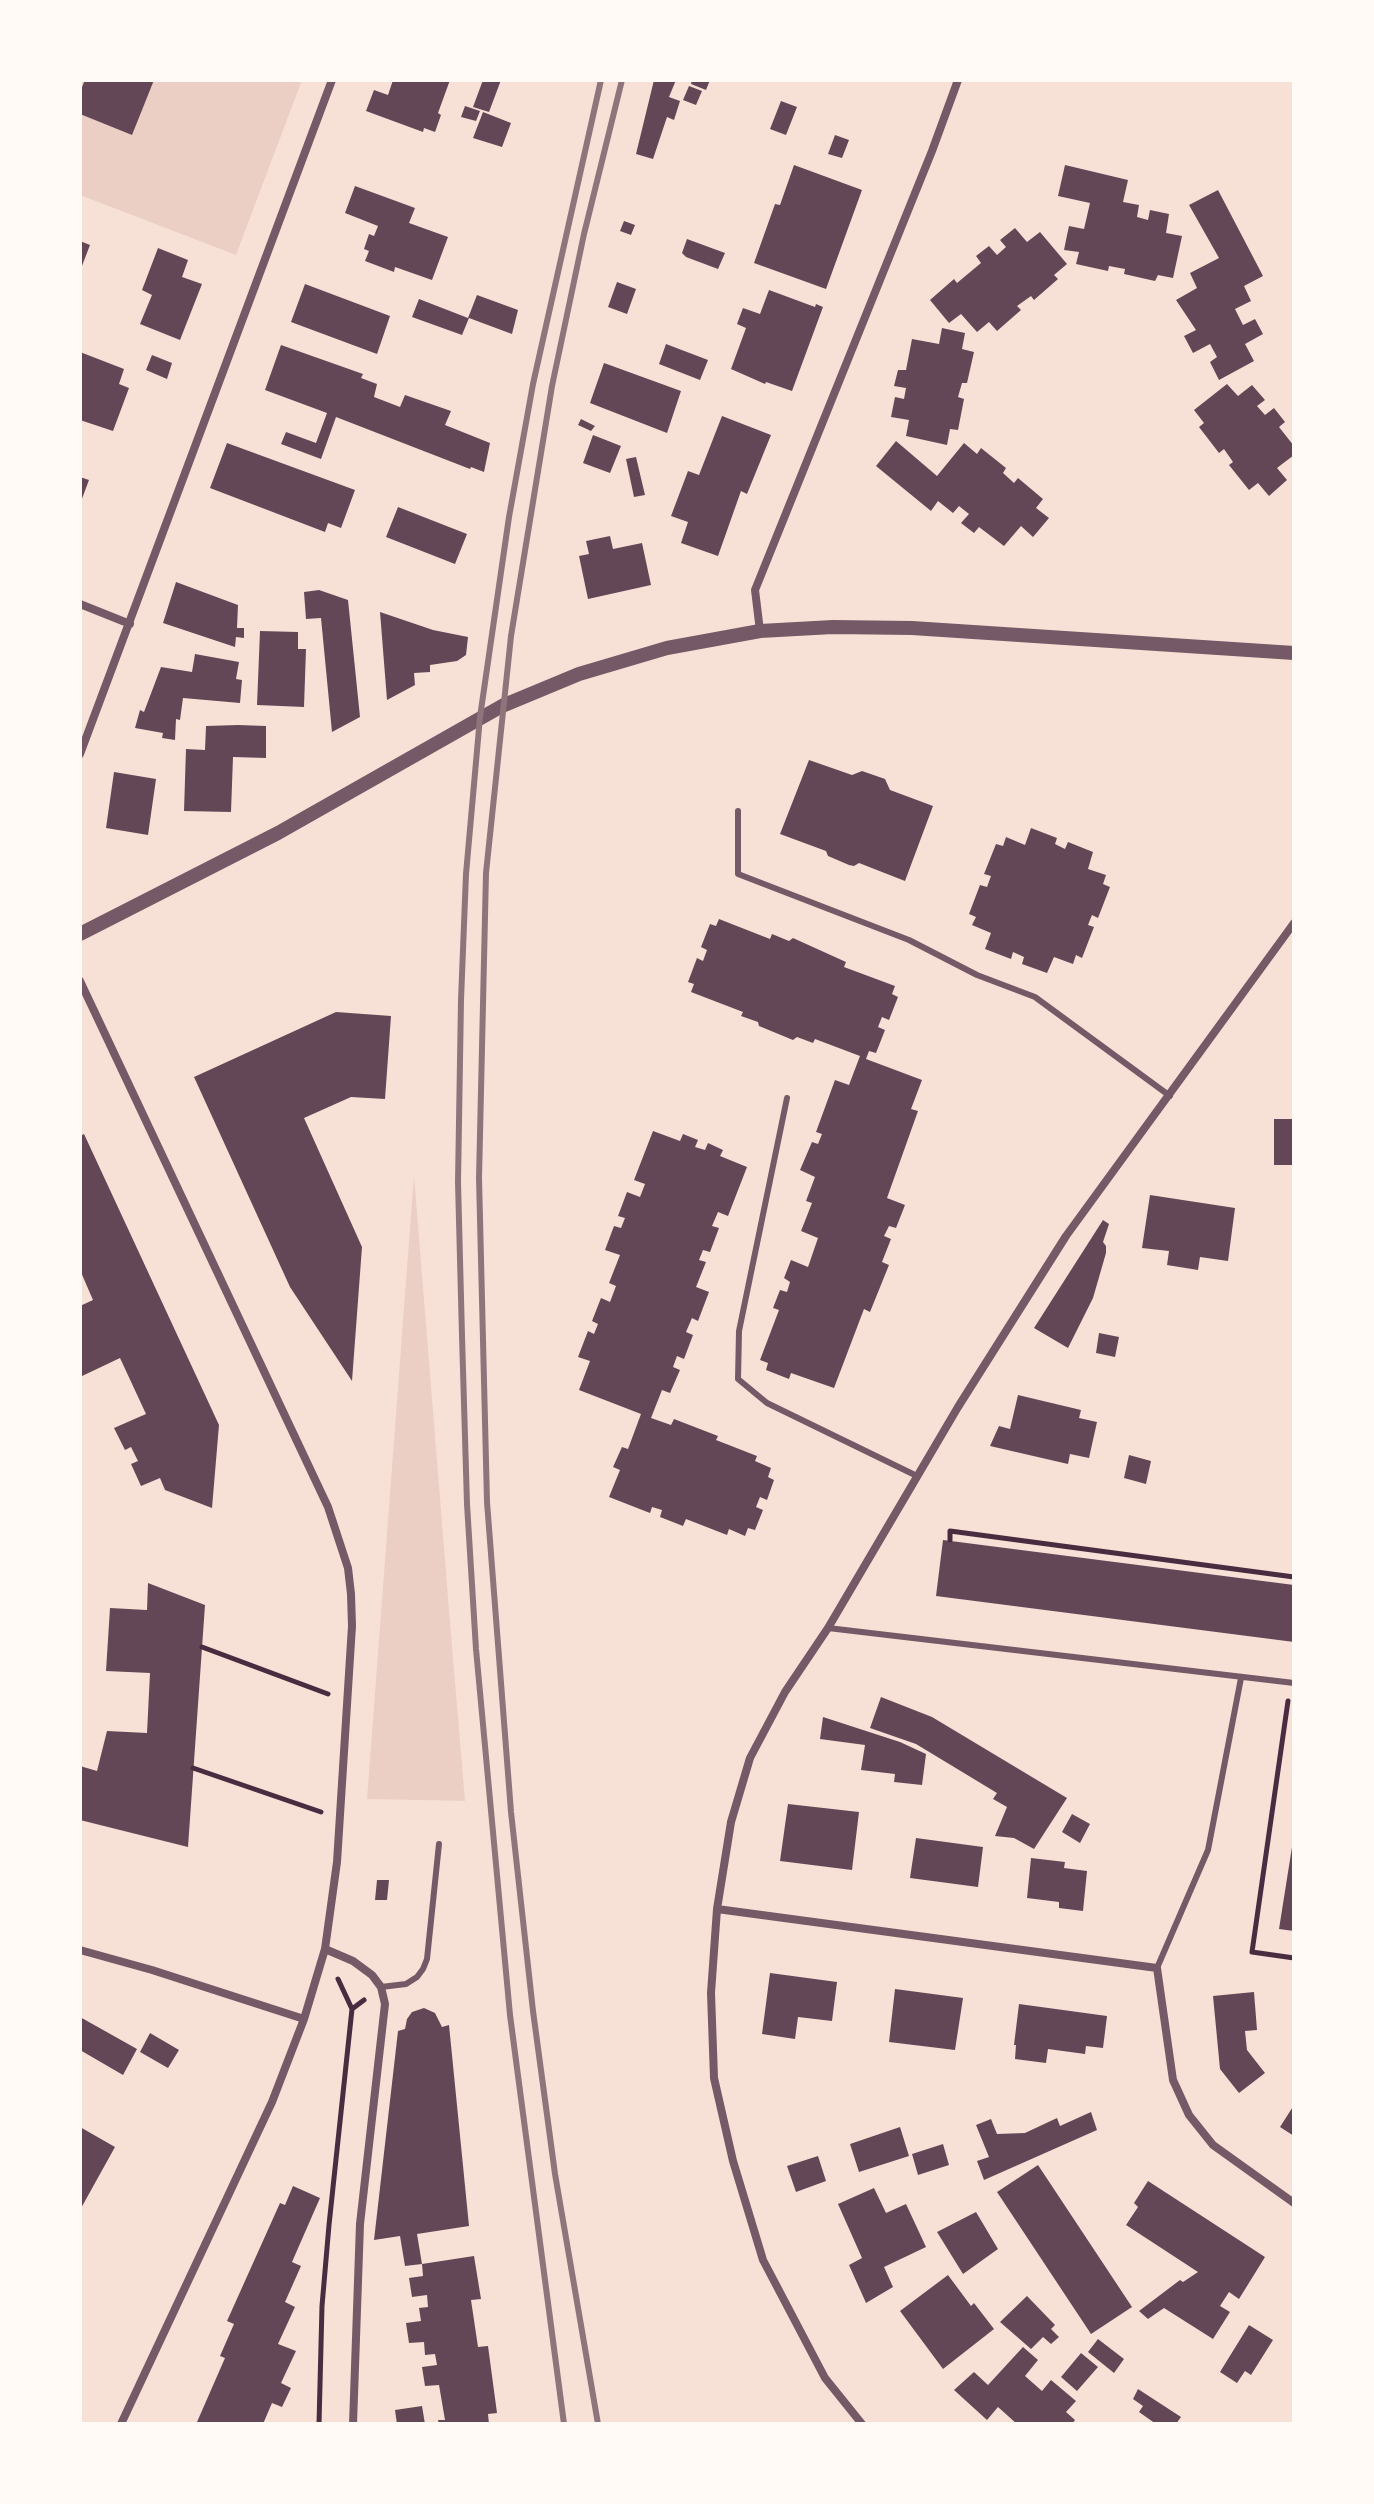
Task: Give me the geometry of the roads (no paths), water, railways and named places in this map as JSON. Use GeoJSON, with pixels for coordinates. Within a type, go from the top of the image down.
{"type":"FeatureCollection","features":[{"type":"Feature","properties":{"kind":"street"},"geometry":{"type":"LineString","coordinates":[[80,754],[332,80]]}},
{"type":"Feature","properties":{"kind":"street"},"geometry":{"type":"LineString","coordinates":[[760,631],[755,590],[958,80]]}},
{"type":"Feature","properties":{"kind":"street"},"geometry":{"type":"LineString","coordinates":[[80,604],[130,624]]}},
{"type":"Feature","properties":{"kind":"street"},"geometry":{"type":"LineString","coordinates":[[80,934],[278,833],[480,717],[534,692],[619,660],[667,648],[760,631],[833,627],[912,628],[1294,653]]}},
{"type":"Feature","properties":{"kind":"street"},"geometry":{"type":"LineString","coordinates":[[862,2424],[825,2378],[763,2260],[733,2161],[714,2078],[711,1993],[717,1909],[731,1822],[750,1758],[785,1692],[828,1628],[917,1476],[1066,1236],[1294,923]]}},
{"type":"Feature","properties":{"kind":"street"},"geometry":{"type":"LineString","coordinates":[[80,981],[328,1507],[348,1568],[351,1594],[337,1862],[325,1949],[304,2019],[272,2102],[121,2424]]}},
{"type":"Feature","properties":{"kind":"street"},"geometry":{"type":"LineString","coordinates":[[717,1909],[1157,1968],[1173,2080],[1189,2115],[1213,2145],[1294,2203]]}},
{"type":"Feature","properties":{"kind":"street"},"geometry":{"type":"LineString","coordinates":[[325,1949],[353,1961],[372,1975],[381,1987],[385,2004],[360,2224],[353,2424]]}},
{"type":"Feature","properties":{"kind":"street"},"geometry":{"type":"LineString","coordinates":[[80,1950],[304,2019]]}},
{"type":"Feature","properties":{"kind":"lane"},"geometry":{"type":"LineString","coordinates":[[738,811],[738,874],[909,940],[977,975],[1035,997],[1170,1096]]}},
{"type":"Feature","properties":{"kind":"lane"},"geometry":{"type":"LineString","coordinates":[[787,1098],[739,1331],[738,1379],[767,1403],[917,1476]]}},
{"type":"Feature","properties":{"kind":"lane"},"geometry":{"type":"LineString","coordinates":[[828,1628],[1292,1682]]}},
{"type":"Feature","properties":{"kind":"lane"},"geometry":{"type":"LineString","coordinates":[[1157,1968],[1208,1850],[1241,1678]]}},
{"type":"Feature","properties":{"kind":"lane"},"geometry":{"type":"LineString","coordinates":[[381,1987],[406,1984],[423,1969],[427,1959],[439,1844]]}},
{"type":"Feature","properties":{"kind":"railway"},"geometry":{"type":"LineString","coordinates":[[564,2424],[510,2015],[476,1649],[467,1504],[458,1182],[466,874],[480,717],[509,517],[533,384],[601,80]]}},
{"type":"Feature","properties":{"kind":"railway"},"geometry":{"type":"LineString","coordinates":[[598,2424],[555,2174],[511,1812],[487,1502],[479,1178],[486,873],[511,636],[552,386],[584,234],[622,80]]}}]}
